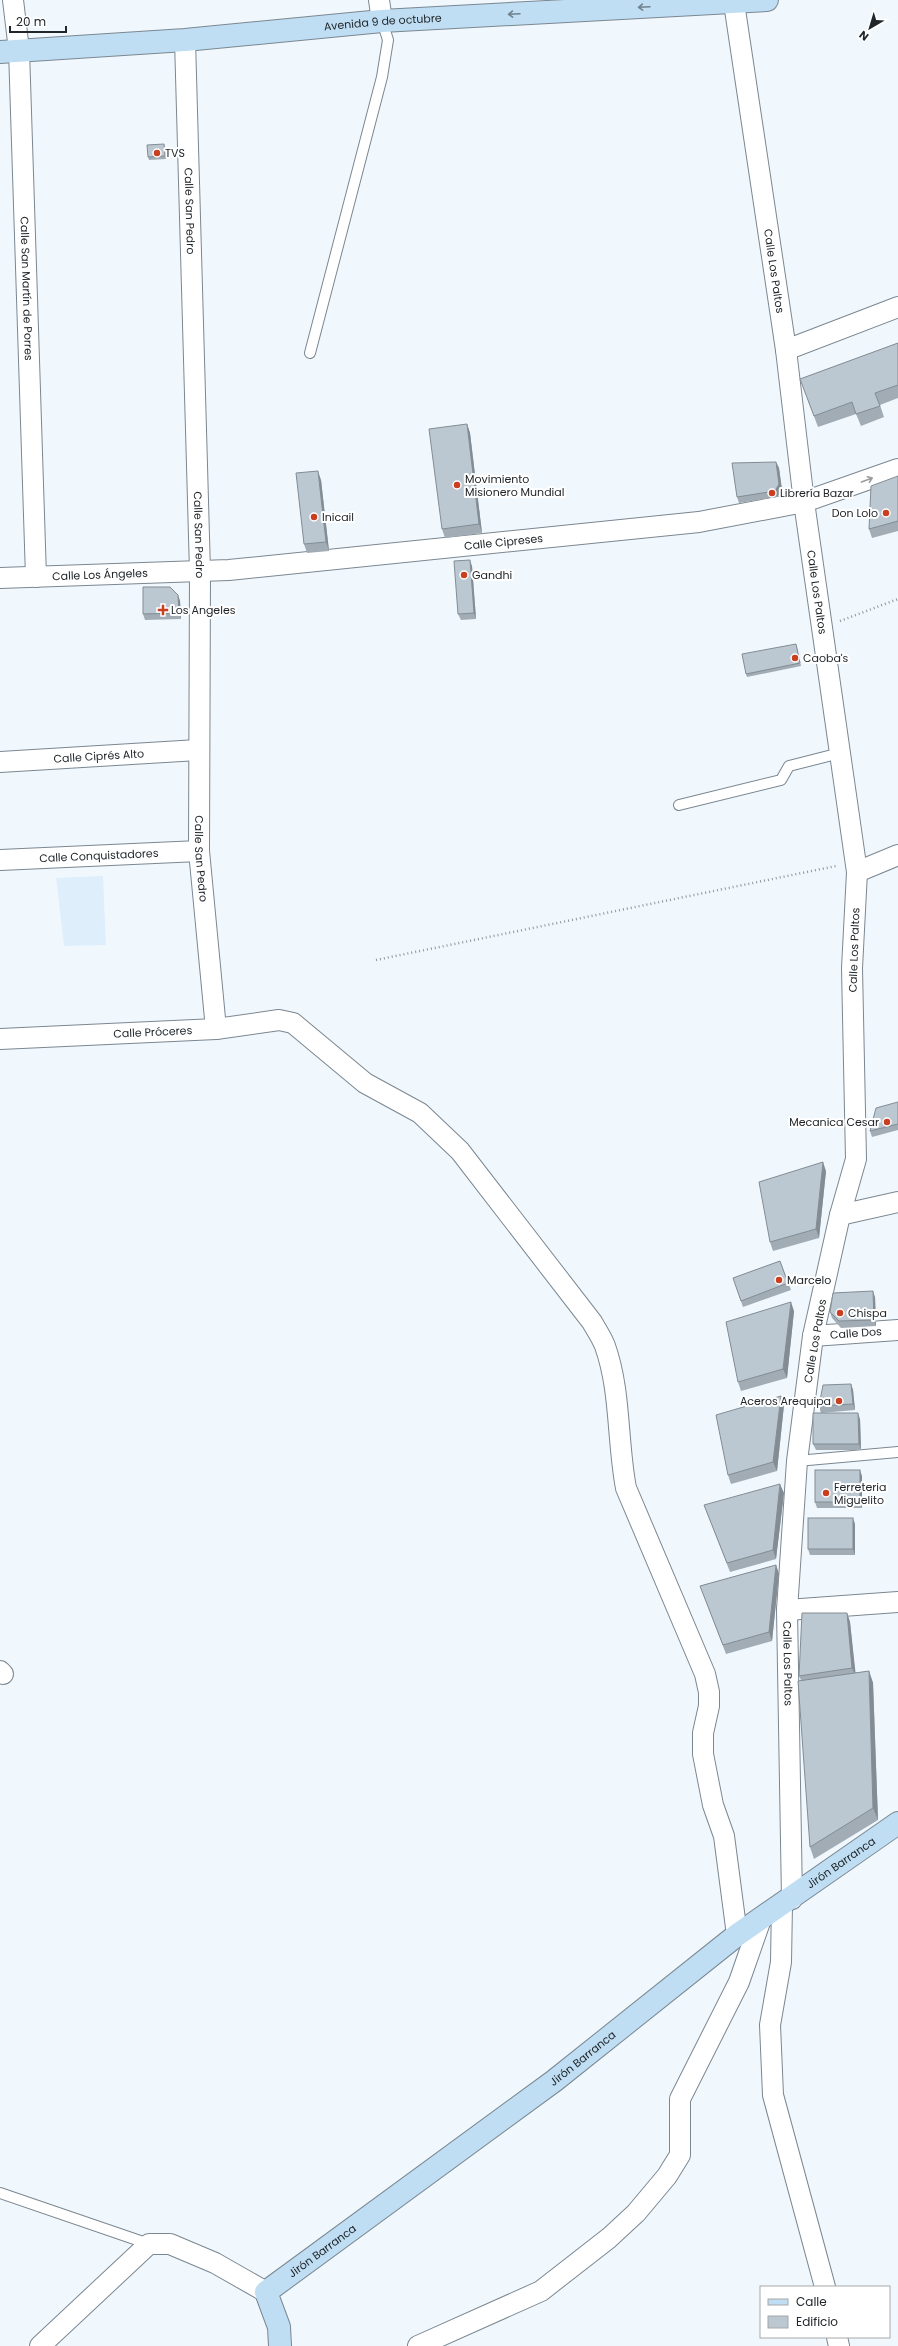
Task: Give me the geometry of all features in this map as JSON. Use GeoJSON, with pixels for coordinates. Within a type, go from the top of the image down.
{"type":"FeatureCollection","features":[{"type":"Feature","properties":{"kind":"street","name":"Calle San Martín de Porres"},"geometry":{"type":"LineString","coordinates":[[13,0],[10,51],[36,577]]}},
{"type":"Feature","properties":{"kind":"street"},"geometry":{"type":"LineString","coordinates":[[379,0],[382,21]]}},
{"type":"Feature","properties":{"kind":"street","name":"Avenida 9 de octubre"},"geometry":{"type":"LineString","coordinates":[[10,51],[185,40],[382,21],[767,0]]}},
{"type":"Feature","properties":{"kind":"street","name":"Calle Los Paltos"},"geometry":{"type":"LineString","coordinates":[[734,3],[786,350],[804,502],[856,867],[852,968],[856,1159],[840,1216],[813,1336],[797,1461],[787,1610],[787,1901],[781,1962],[770,2025],[773,2095],[825,2286]]}},
{"type":"Feature","properties":{"kind":"street","name":"Calle San Pedro"},"geometry":{"type":"LineString","coordinates":[[185,40],[200,572],[198,750],[199,851],[216,1029]]}},
{"type":"Feature","properties":{"kind":"street"},"geometry":{"type":"LineString","coordinates":[[786,350],[898,307]]}},
{"type":"Feature","properties":{"kind":"street","name":"Calle Cipreses"},"geometry":{"type":"LineString","coordinates":[[200,572],[699,522],[804,502],[898,469]]}},
{"type":"Feature","properties":{"kind":"street","name":"Calle Los Ángeles"},"geometry":{"type":"LineString","coordinates":[[0,578],[200,572]]}},
{"type":"Feature","properties":{"kind":"street","name":"Calle Ciprés Alto"},"geometry":{"type":"LineString","coordinates":[[0,762],[198,750]]}},
{"type":"Feature","properties":{"kind":"street","name":"Calle Conquistadores"},"geometry":{"type":"LineString","coordinates":[[0,860],[199,851]]}},
{"type":"Feature","properties":{"kind":"street"},"geometry":{"type":"LineString","coordinates":[[856,867],[898,855]]}},
{"type":"Feature","properties":{"kind":"street","name":"Calle Próceres"},"geometry":{"type":"LineString","coordinates":[[0,1039],[216,1029],[279,1020],[293,1023],[304,1030],[364,1083],[420,1113],[460,1150],[592,1322],[604,1345],[612,1374],[626,1488],[705,1674],[709,1692],[709,1706],[703,1733],[703,1754],[713,1805],[724,1836],[737,1935]]}},
{"type":"Feature","properties":{"kind":"street"},"geometry":{"type":"LineString","coordinates":[[840,1216],[898,1202]]}},
{"type":"Feature","properties":{"kind":"street","name":"Calle Dos"},"geometry":{"type":"LineString","coordinates":[[813,1336],[898,1330]]}},
{"type":"Feature","properties":{"kind":"street"},"geometry":{"type":"LineString","coordinates":[[787,1610],[898,1602]]}},
{"type":"Feature","properties":{"kind":"street","name":"Jirón Barranca"},"geometry":{"type":"LineString","coordinates":[[266,2292],[554,2081],[737,1935],[898,1823]]}},
{"type":"Feature","properties":{"kind":"street"},"geometry":{"type":"LineString","coordinates":[[418,2346],[541,2291],[609,2238],[636,2213],[667,2176],[680,2155],[680,2100],[739,1982],[761,1919]]}},
{"type":"Feature","properties":{"kind":"street"},"geometry":{"type":"LineString","coordinates":[[40,2346],[149,2244],[170,2244],[215,2263],[266,2292],[279,2327],[280,2346]]}},
{"type":"Feature","properties":{"kind":"lane"},"geometry":{"type":"LineString","coordinates":[[310,353],[382,77],[388,40],[382,21]]}},
{"type":"Feature","properties":{"kind":"lane"},"geometry":{"type":"LineString","coordinates":[[679,805],[781,780],[789,766],[840,753]]}},
{"type":"Feature","properties":{"kind":"lane"},"geometry":{"type":"LineString","coordinates":[[797,1461],[898,1452]]}},
{"type":"Feature","properties":{"kind":"lane"},"geometry":{"type":"LineString","coordinates":[[0,2193],[149,2244]]}},
{"type":"Feature","properties":{"kind":"path"},"geometry":{"type":"LineString","coordinates":[[822,628],[898,599]]}},
{"type":"Feature","properties":{"kind":"path"},"geometry":{"type":"LineString","coordinates":[[376,960],[856,867]]}},
{"type":"Feature","properties":{"kind":"shaded area"},"geometry":{"type":"Polygon","coordinates":[[[103,876],[106,945],[64,946],[56,878],[103,876]]]}},
{"type":"Feature","properties":{"kind":"building","name":"TVS"},"geometry":{"type":"Polygon","coordinates":[[[164,144],[165,156],[148,157],[147,145],[164,144]]]}},
{"type":"Feature","properties":{"kind":"building"},"geometry":{"type":"Polygon","coordinates":[[[898,343],[898,385],[875,393],[880,406],[856,414],[852,402],[814,416],[800,379],[898,343]]]}},
{"type":"Feature","properties":{"kind":"building","name":"Movimiento Misionero Mundial"},"geometry":{"type":"Polygon","coordinates":[[[467,424],[479,524],[442,529],[429,429],[467,424]]]}},
{"type":"Feature","properties":{"kind":"building"},"geometry":{"type":"Polygon","coordinates":[[[776,462],[779,484],[775,491],[737,497],[732,463],[776,462]]]}},
{"type":"Feature","properties":{"kind":"building","name":"Inicail"},"geometry":{"type":"Polygon","coordinates":[[[318,471],[326,542],[304,544],[296,473],[318,471]]]}},
{"type":"Feature","properties":{"kind":"building","name":"Don Lolo"},"geometry":{"type":"Polygon","coordinates":[[[898,476],[898,521],[869,529],[871,486],[898,476]]]}},
{"type":"Feature","properties":{"kind":"building"},"geometry":{"type":"Polygon","coordinates":[[[470,560],[474,613],[458,614],[454,561],[470,560]]]}},
{"type":"Feature","properties":{"kind":"building","name":"Los Angeles"},"geometry":{"type":"Polygon","coordinates":[[[143,587],[170,587],[178,595],[179,613],[143,614],[143,587]]]}},
{"type":"Feature","properties":{"kind":"building"},"geometry":{"type":"Polygon","coordinates":[[[796,644],[800,663],[746,674],[742,654],[796,644]]]}},
{"type":"Feature","properties":{"kind":"building"},"geometry":{"type":"Polygon","coordinates":[[[898,1102],[898,1124],[870,1131],[876,1108],[898,1102]]]}},
{"type":"Feature","properties":{"kind":"building"},"geometry":{"type":"Polygon","coordinates":[[[823,1162],[816,1229],[770,1242],[759,1182],[823,1162]]]}},
{"type":"Feature","properties":{"kind":"building"},"geometry":{"type":"Polygon","coordinates":[[[780,1261],[788,1283],[741,1301],[733,1278],[780,1261]]]}},
{"type":"Feature","properties":{"kind":"building"},"geometry":{"type":"Polygon","coordinates":[[[873,1291],[874,1320],[839,1321],[830,1312],[833,1293],[873,1291]]]}},
{"type":"Feature","properties":{"kind":"building"},"geometry":{"type":"Polygon","coordinates":[[[791,1302],[783,1369],[738,1382],[726,1322],[791,1302]]]}},
{"type":"Feature","properties":{"kind":"building","name":"Aceros Arequipa"},"geometry":{"type":"Polygon","coordinates":[[[851,1384],[853,1404],[819,1406],[823,1385],[851,1384]]]}},
{"type":"Feature","properties":{"kind":"building"},"geometry":{"type":"Polygon","coordinates":[[[781,1396],[773,1462],[728,1475],[716,1415],[781,1396]]]}},
{"type":"Feature","properties":{"kind":"building"},"geometry":{"type":"Polygon","coordinates":[[[813,1413],[858,1413],[859,1444],[813,1444],[813,1413]]]}},
{"type":"Feature","properties":{"kind":"building"},"geometry":{"type":"Polygon","coordinates":[[[815,1470],[860,1470],[860,1502],[815,1502],[815,1470]]]}},
{"type":"Feature","properties":{"kind":"building"},"geometry":{"type":"Polygon","coordinates":[[[780,1484],[773,1550],[727,1563],[704,1505],[780,1484]]]}},
{"type":"Feature","properties":{"kind":"building"},"geometry":{"type":"Polygon","coordinates":[[[808,1518],[853,1518],[853,1549],[808,1549],[808,1518]]]}},
{"type":"Feature","properties":{"kind":"building"},"geometry":{"type":"Polygon","coordinates":[[[776,1565],[769,1632],[723,1645],[700,1586],[776,1565]]]}},
{"type":"Feature","properties":{"kind":"building"},"geometry":{"type":"Polygon","coordinates":[[[802,1613],[847,1613],[852,1668],[799,1676],[802,1613]]]}},
{"type":"Feature","properties":{"kind":"building"},"geometry":{"type":"Polygon","coordinates":[[[869,1671],[873,1808],[810,1847],[798,1681],[869,1671]]]}},
{"type":"Feature","properties":{"kind":"place","name":"TVS"},"geometry":{"type":"Point","coordinates":[157,153]}},
{"type":"Feature","properties":{"kind":"place","name":"Movimiento Misionero Mundial"},"geometry":{"type":"Point","coordinates":[457,485]}},
{"type":"Feature","properties":{"kind":"place","name":"Librería Bazar"},"geometry":{"type":"Point","coordinates":[772,493]}},
{"type":"Feature","properties":{"kind":"place","name":"Don Lolo"},"geometry":{"type":"Point","coordinates":[886,513]}},
{"type":"Feature","properties":{"kind":"place","name":"Inicail"},"geometry":{"type":"Point","coordinates":[314,517]}},
{"type":"Feature","properties":{"kind":"place","name":"Gandhi"},"geometry":{"type":"Point","coordinates":[464,575]}},
{"type":"Feature","properties":{"kind":"place","name":"Los Angeles"},"geometry":{"type":"Point","coordinates":[163,610]}},
{"type":"Feature","properties":{"kind":"place","name":"Caoba's"},"geometry":{"type":"Point","coordinates":[795,658]}},
{"type":"Feature","properties":{"kind":"place","name":"Mecanica Cesar"},"geometry":{"type":"Point","coordinates":[887,1122]}},
{"type":"Feature","properties":{"kind":"place","name":"Marcelo"},"geometry":{"type":"Point","coordinates":[779,1280]}},
{"type":"Feature","properties":{"kind":"place","name":"Chispa"},"geometry":{"type":"Point","coordinates":[840,1313]}},
{"type":"Feature","properties":{"kind":"place","name":"Aceros Arequipa"},"geometry":{"type":"Point","coordinates":[839,1401]}},
{"type":"Feature","properties":{"kind":"place","name":"Ferreteria Miguelito"},"geometry":{"type":"Point","coordinates":[826,1493]}}]}
